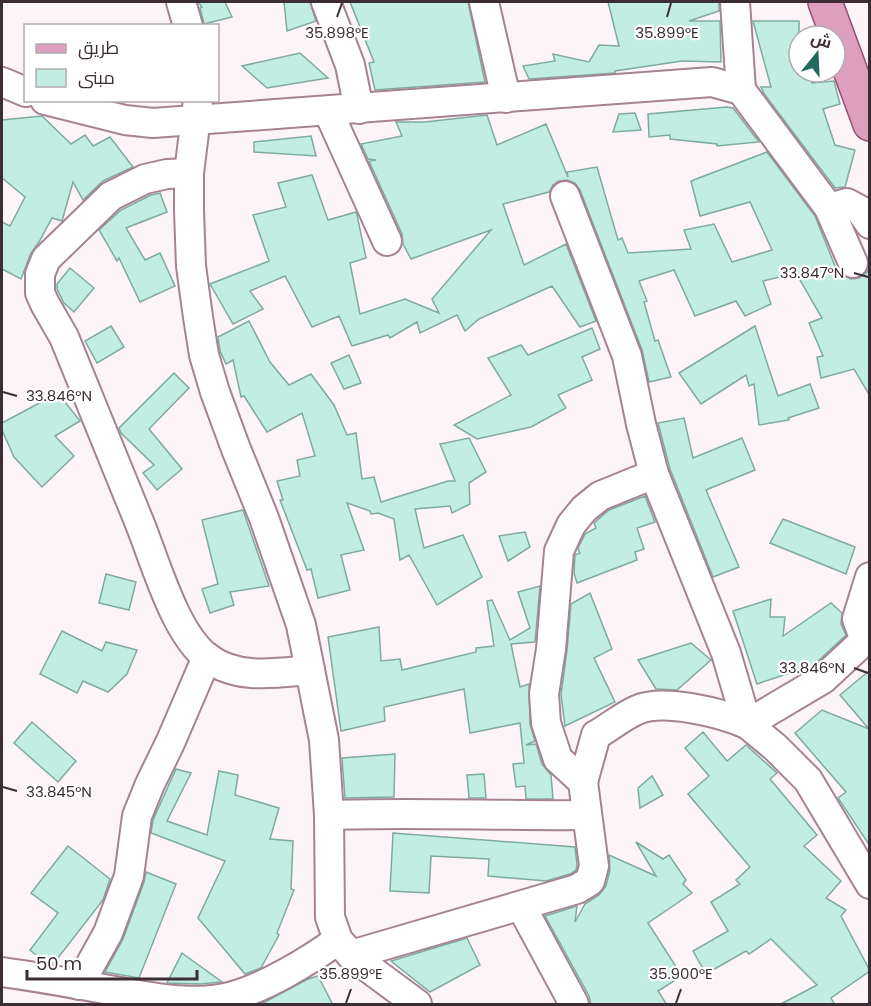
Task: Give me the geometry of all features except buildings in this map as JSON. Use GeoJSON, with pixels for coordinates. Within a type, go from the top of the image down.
{"type":"FeatureCollection","features":[{"type":"Feature","properties":{"kind":"main road"},"geometry":{"type":"LineString","coordinates":[[825,2],[870,124]]}},
{"type":"Feature","properties":{"kind":"street"},"geometry":{"type":"LineString","coordinates":[[181,2],[187,24]]}},
{"type":"Feature","properties":{"kind":"street"},"geometry":{"type":"LineString","coordinates":[[326,2],[350,65],[359,109]]}},
{"type":"Feature","properties":{"kind":"street"},"geometry":{"type":"LineString","coordinates":[[484,2],[506,98]]}},
{"type":"Feature","properties":{"kind":"street"},"geometry":{"type":"LineString","coordinates":[[735,2],[741,90],[829,208],[853,263]]}},
{"type":"Feature","properties":{"kind":"street"},"geometry":{"type":"LineString","coordinates":[[2,82],[24,91]]}},
{"type":"Feature","properties":{"kind":"street"},"geometry":{"type":"LineString","coordinates":[[53,102],[125,120],[153,123],[197,110],[328,111],[712,82],[741,90]]}},
{"type":"Feature","properties":{"kind":"street"},"geometry":{"type":"LineString","coordinates":[[197,110],[189,173],[191,266],[204,356],[226,423],[264,518],[301,626],[324,740],[329,815],[330,917],[344,947],[417,1005]]}},
{"type":"Feature","properties":{"kind":"street"},"geometry":{"type":"LineString","coordinates":[[328,111],[387,241]]}},
{"type":"Feature","properties":{"kind":"street"},"geometry":{"type":"LineString","coordinates":[[189,173],[167,174],[145,179],[111,196],[46,259],[39,280],[40,293],[64,337],[173,605],[190,638],[207,657],[225,667],[251,674],[310,670]]}},
{"type":"Feature","properties":{"kind":"street"},"geometry":{"type":"LineString","coordinates":[[565,196],[627,356],[654,474],[726,653],[747,724]]}},
{"type":"Feature","properties":{"kind":"street"},"geometry":{"type":"LineString","coordinates":[[829,208],[847,202],[860,210],[870,224]]}},
{"type":"Feature","properties":{"kind":"street"},"geometry":{"type":"LineString","coordinates":[[583,782],[558,759],[546,723],[544,694],[551,650],[559,551],[571,525],[584,509],[600,496],[654,474]]}},
{"type":"Feature","properties":{"kind":"street"},"geometry":{"type":"LineString","coordinates":[[747,724],[823,679],[867,639],[857,618],[870,577]]}},
{"type":"Feature","properties":{"kind":"street"},"geometry":{"type":"LineString","coordinates":[[79,985],[108,933],[129,876],[137,816],[207,657]]}},
{"type":"Feature","properties":{"kind":"street"},"geometry":{"type":"LineString","coordinates":[[2,972],[157,998],[209,1000],[229,997],[256,988],[316,955],[521,906],[577,889],[590,881],[594,866],[583,782],[596,735],[638,709],[672,706],[723,714],[747,724],[775,747],[808,780],[870,884]]}},
{"type":"Feature","properties":{"kind":"street"},"geometry":{"type":"LineString","coordinates":[[329,815],[423,813],[480,816],[586,815]]}},
{"type":"Feature","properties":{"kind":"street"},"geometry":{"type":"LineString","coordinates":[[521,906],[574,1005]]}}]}
